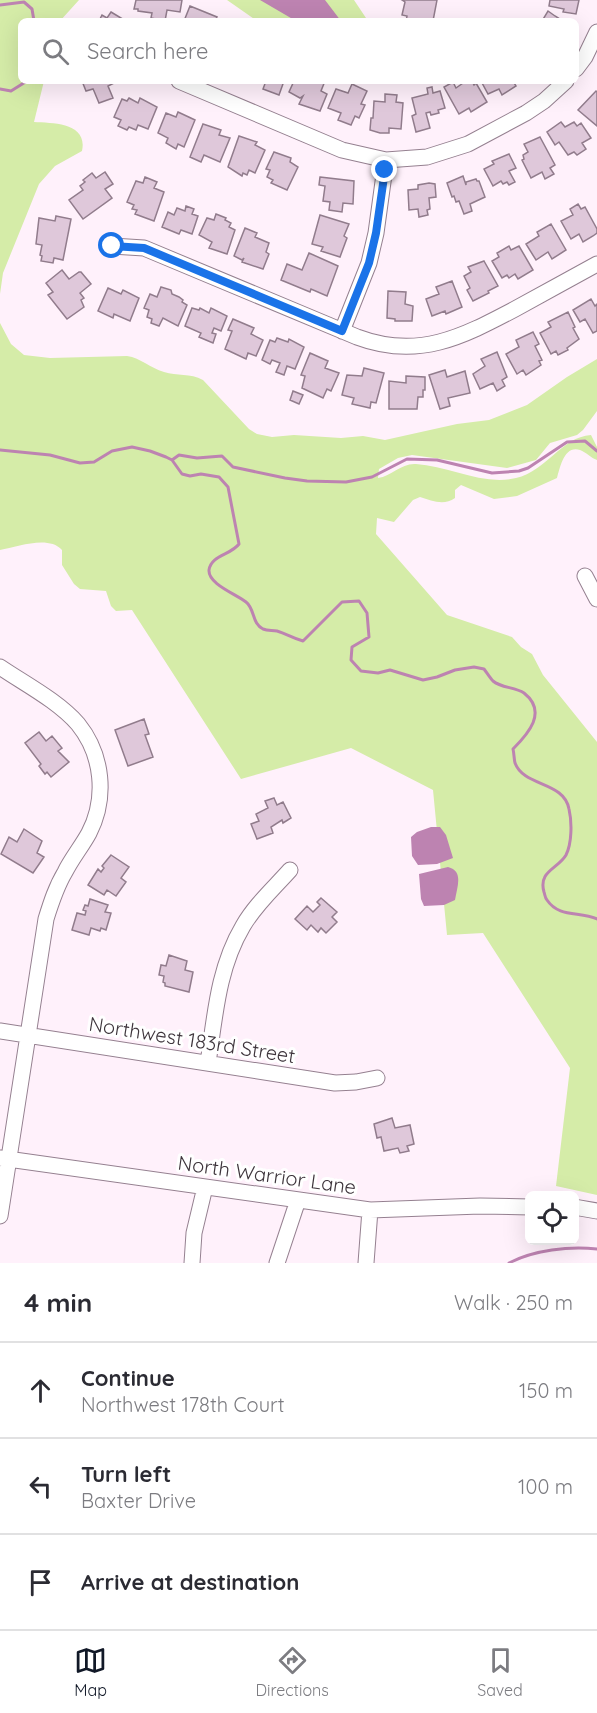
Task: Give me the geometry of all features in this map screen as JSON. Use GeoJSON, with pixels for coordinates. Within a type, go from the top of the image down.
{"type":"FeatureCollection","features":[{"type":"Feature","properties":{"kind":"street"},"geometry":{"type":"LineString","coordinates":[[579,65],[597,32]]}},
{"type":"Feature","properties":{"kind":"street"},"geometry":{"type":"LineString","coordinates":[[186,84],[342,150],[386,160],[427,157],[468,144],[526,113],[563,84]]}},
{"type":"Feature","properties":{"kind":"street"},"geometry":{"type":"LineString","coordinates":[[342,331],[369,263],[376,233],[386,160]]}},
{"type":"Feature","properties":{"kind":"street"},"geometry":{"type":"LineString","coordinates":[[112,246],[144,248],[342,331],[379,344],[401,347],[426,346],[473,331],[597,264]]}},
{"type":"Feature","properties":{"kind":"street"},"geometry":{"type":"LineString","coordinates":[[585,576],[597,599]]}},
{"type":"Feature","properties":{"kind":"street"},"geometry":{"type":"LineString","coordinates":[[0,667],[57,706],[77,723],[89,741],[98,764],[100,781],[100,800],[96,818],[54,893],[46,919],[28,1036],[4,1159],[0,1216]]}},
{"type":"Feature","properties":{"kind":"street"},"geometry":{"type":"LineString","coordinates":[[208,1063],[219,988],[230,952],[244,925],[290,870]]}},
{"type":"Feature","properties":{"kind":"street","name":"Northwest 183rd Street"},"geometry":{"type":"LineString","coordinates":[[0,1032],[335,1083],[377,1078]]}},
{"type":"Feature","properties":{"kind":"street","name":"North Warrior Lane"},"geometry":{"type":"LineString","coordinates":[[4,1159],[370,1210],[525,1207]]}},
{"type":"Feature","properties":{"kind":"street"},"geometry":{"type":"LineString","coordinates":[[192,1263],[194,1233],[205,1187]]}},
{"type":"Feature","properties":{"kind":"street"},"geometry":{"type":"LineString","coordinates":[[277,1263],[298,1200]]}},
{"type":"Feature","properties":{"kind":"street"},"geometry":{"type":"LineString","coordinates":[[579,1209],[597,1211]]}},
{"type":"Feature","properties":{"kind":"street"},"geometry":{"type":"LineString","coordinates":[[366,1263],[370,1210]]}},
{"type":"Feature","properties":{"kind":"green space"},"geometry":{"type":"Polygon","coordinates":[[[0,0],[79,0],[63,18],[18,18],[18,84],[43,84],[34,122],[60,124],[75,130],[80,135],[82,151],[55,166],[39,184],[3,273],[0,294],[0,0]]]}},
{"type":"Feature","properties":{"kind":"green space"},"geometry":{"type":"Polygon","coordinates":[[[227,0],[354,0],[366,18],[253,18],[227,0]]]}},
{"type":"Feature","properties":{"kind":"green space"},"geometry":{"type":"Polygon","coordinates":[[[0,323],[11,344],[24,355],[50,358],[127,356],[164,372],[188,375],[203,380],[249,429],[257,434],[272,437],[363,436],[385,440],[457,424],[489,420],[527,405],[597,359],[597,411],[577,435],[550,443],[536,460],[507,468],[412,455],[398,458],[379,469],[378,478],[406,465],[416,464],[479,478],[504,480],[516,478],[537,469],[571,442],[591,435],[597,447],[597,460],[580,450],[570,451],[561,463],[557,478],[517,496],[494,499],[461,485],[455,490],[455,498],[447,502],[420,497],[413,500],[394,522],[377,518],[376,534],[447,615],[512,637],[532,654],[543,675],[597,742],[597,1195],[556,1186],[570,1068],[483,933],[447,935],[433,790],[351,748],[241,779],[132,610],[116,611],[111,606],[106,591],[80,589],[74,584],[62,565],[62,550],[56,546],[49,543],[32,543],[0,550],[0,323]]]}},
{"type":"Feature","properties":{"kind":"shaded area"},"geometry":{"type":"Polygon","coordinates":[[[260,0],[325,0],[339,18],[291,18],[260,0]]]}},
{"type":"Feature","properties":{"kind":"shaded area"},"geometry":{"type":"Polygon","coordinates":[[[431,827],[440,827],[446,835],[453,858],[437,864],[418,865],[412,856],[411,837],[431,827]]]}},
{"type":"Feature","properties":{"kind":"shaded area"},"geometry":{"type":"Polygon","coordinates":[[[448,867],[453,869],[458,876],[455,900],[444,905],[424,906],[421,899],[419,874],[448,867]]]}},
{"type":"Feature","properties":{"kind":"building"},"geometry":{"type":"Polygon","coordinates":[[[136,0],[182,0],[180,12],[167,10],[166,18],[151,18],[152,13],[134,9],[136,0]]]}},
{"type":"Feature","properties":{"kind":"building"},"geometry":{"type":"Polygon","coordinates":[[[402,0],[437,0],[434,18],[407,18],[407,16],[402,15],[405,2],[402,0]]]}},
{"type":"Feature","properties":{"kind":"building"},"geometry":{"type":"Polygon","coordinates":[[[550,0],[579,0],[576,14],[549,6],[550,0]]]}},
{"type":"Feature","properties":{"kind":"building"},"geometry":{"type":"Polygon","coordinates":[[[190,6],[217,17],[216,18],[185,18],[190,6]]]}},
{"type":"Feature","properties":{"kind":"building"},"geometry":{"type":"Polygon","coordinates":[[[548,11],[558,18],[544,18],[548,11]]]}},
{"type":"Feature","properties":{"kind":"building"},"geometry":{"type":"Polygon","coordinates":[[[111,12],[121,18],[107,18],[111,12]]]}},
{"type":"Feature","properties":{"kind":"building"},"geometry":{"type":"Polygon","coordinates":[[[83,84],[112,84],[108,86],[113,98],[99,103],[93,89],[86,91],[83,84]]]}},
{"type":"Feature","properties":{"kind":"building"},"geometry":{"type":"Polygon","coordinates":[[[265,84],[283,84],[279,95],[263,89],[265,84]]]}},
{"type":"Feature","properties":{"kind":"building"},"geometry":{"type":"Polygon","coordinates":[[[293,84],[324,84],[321,91],[327,94],[320,111],[299,104],[303,96],[300,98],[289,92],[293,84]]]}},
{"type":"Feature","properties":{"kind":"building"},"geometry":{"type":"Polygon","coordinates":[[[352,84],[367,91],[361,104],[365,105],[359,118],[355,116],[351,125],[338,120],[341,113],[328,108],[336,89],[348,93],[352,84]]]}},
{"type":"Feature","properties":{"kind":"building"},"geometry":{"type":"Polygon","coordinates":[[[454,84],[456,88],[462,84],[477,84],[487,102],[471,112],[469,108],[459,114],[444,87],[454,84]]]}},
{"type":"Feature","properties":{"kind":"building"},"geometry":{"type":"Polygon","coordinates":[[[483,84],[515,84],[516,86],[502,95],[499,89],[488,94],[483,84]]]}},
{"type":"Feature","properties":{"kind":"building"},"geometry":{"type":"Polygon","coordinates":[[[432,87],[433,93],[440,91],[445,108],[438,110],[439,113],[431,115],[430,112],[426,113],[430,128],[416,132],[412,116],[416,114],[412,98],[428,94],[427,88],[432,87]]]}},
{"type":"Feature","properties":{"kind":"building"},"geometry":{"type":"Polygon","coordinates":[[[597,92],[597,126],[578,110],[597,92]]]}},
{"type":"Feature","properties":{"kind":"building"},"geometry":{"type":"Polygon","coordinates":[[[385,94],[397,95],[396,102],[403,103],[401,129],[389,128],[389,133],[380,133],[370,130],[371,118],[373,118],[374,101],[385,102],[385,94]]]}},
{"type":"Feature","properties":{"kind":"building"},"geometry":{"type":"Polygon","coordinates":[[[129,98],[138,103],[140,98],[157,107],[148,129],[138,125],[136,130],[129,127],[127,130],[118,126],[121,120],[114,117],[122,99],[127,101],[129,98]]]}},
{"type":"Feature","properties":{"kind":"building"},"geometry":{"type":"Polygon","coordinates":[[[178,112],[195,120],[184,147],[178,144],[176,149],[166,143],[168,138],[158,133],[166,113],[176,117],[178,112]]]}},
{"type":"Feature","properties":{"kind":"building"},"geometry":{"type":"Polygon","coordinates":[[[561,122],[565,127],[574,122],[577,126],[581,123],[591,138],[582,143],[586,149],[577,155],[574,152],[568,155],[559,142],[555,145],[547,132],[561,122]]]}},
{"type":"Feature","properties":{"kind":"building"},"geometry":{"type":"Polygon","coordinates":[[[203,124],[221,130],[219,135],[230,138],[220,162],[204,155],[201,162],[190,157],[203,124]]]}},
{"type":"Feature","properties":{"kind":"building"},"geometry":{"type":"Polygon","coordinates":[[[239,136],[257,142],[255,145],[265,150],[255,173],[249,170],[247,175],[243,173],[242,176],[228,167],[239,136]]]}},
{"type":"Feature","properties":{"kind":"building"},"geometry":{"type":"Polygon","coordinates":[[[540,137],[555,165],[550,168],[554,174],[545,179],[542,172],[531,178],[522,160],[523,155],[528,152],[524,144],[540,137]]]}},
{"type":"Feature","properties":{"kind":"building"},"geometry":{"type":"Polygon","coordinates":[[[274,152],[291,158],[290,162],[298,167],[287,190],[271,183],[273,180],[267,177],[270,170],[266,169],[274,152]]]}},
{"type":"Feature","properties":{"kind":"building"},"geometry":{"type":"Polygon","coordinates":[[[509,154],[516,168],[509,171],[515,182],[509,185],[501,181],[493,186],[484,169],[494,164],[492,161],[509,154]]]}},
{"type":"Feature","properties":{"kind":"building"},"geometry":{"type":"Polygon","coordinates":[[[105,172],[113,184],[105,189],[112,198],[83,219],[69,200],[83,190],[80,186],[85,182],[83,180],[92,173],[96,178],[105,172]]]}},
{"type":"Feature","properties":{"kind":"building"},"geometry":{"type":"Polygon","coordinates":[[[463,176],[466,185],[466,182],[476,179],[479,181],[485,197],[470,204],[472,211],[464,214],[459,201],[456,202],[454,196],[452,197],[447,183],[463,176]]]}},
{"type":"Feature","properties":{"kind":"building"},"geometry":{"type":"Polygon","coordinates":[[[145,177],[157,182],[154,188],[164,192],[154,221],[135,214],[137,210],[132,209],[134,205],[127,202],[136,181],[143,183],[145,177]]]}},
{"type":"Feature","properties":{"kind":"building"},"geometry":{"type":"Polygon","coordinates":[[[320,177],[354,181],[353,204],[343,203],[342,212],[329,210],[330,202],[323,201],[325,186],[319,185],[320,177]]]}},
{"type":"Feature","properties":{"kind":"building"},"geometry":{"type":"Polygon","coordinates":[[[435,184],[436,197],[429,198],[428,215],[419,217],[418,209],[409,210],[408,190],[418,189],[418,185],[435,184]]]}},
{"type":"Feature","properties":{"kind":"building"},"geometry":{"type":"Polygon","coordinates":[[[578,204],[581,209],[585,207],[597,229],[597,233],[583,242],[579,234],[571,239],[561,221],[573,215],[570,209],[578,204]]]}},
{"type":"Feature","properties":{"kind":"building"},"geometry":{"type":"Polygon","coordinates":[[[186,206],[194,209],[192,214],[198,216],[192,234],[181,230],[179,234],[162,227],[168,212],[174,215],[177,208],[185,211],[186,206]]]}},
{"type":"Feature","properties":{"kind":"building"},"geometry":{"type":"Polygon","coordinates":[[[216,214],[226,218],[225,220],[231,223],[229,227],[235,230],[227,254],[209,248],[212,242],[199,235],[207,218],[214,220],[216,214]]]}},
{"type":"Feature","properties":{"kind":"building"},"geometry":{"type":"Polygon","coordinates":[[[320,215],[349,224],[340,257],[321,251],[323,247],[312,244],[320,215]]]}},
{"type":"Feature","properties":{"kind":"building"},"geometry":{"type":"Polygon","coordinates":[[[56,216],[71,219],[63,260],[54,258],[53,263],[41,261],[42,245],[36,244],[39,218],[55,221],[56,216]]]}},
{"type":"Feature","properties":{"kind":"building"},"geometry":{"type":"Polygon","coordinates":[[[551,224],[566,250],[552,259],[548,252],[536,260],[526,244],[539,236],[537,232],[551,224]]]}},
{"type":"Feature","properties":{"kind":"building"},"geometry":{"type":"Polygon","coordinates":[[[245,228],[257,233],[255,237],[269,243],[266,252],[269,254],[263,269],[242,262],[244,258],[242,260],[234,256],[245,228]]]}},
{"type":"Feature","properties":{"kind":"building"},"geometry":{"type":"Polygon","coordinates":[[[509,246],[511,250],[519,246],[533,270],[518,279],[515,274],[509,278],[507,275],[502,278],[492,261],[499,257],[497,253],[509,246]]]}},
{"type":"Feature","properties":{"kind":"building"},"geometry":{"type":"Polygon","coordinates":[[[309,253],[338,266],[327,296],[311,289],[310,292],[281,280],[287,264],[302,270],[309,253]]]}},
{"type":"Feature","properties":{"kind":"building"},"geometry":{"type":"Polygon","coordinates":[[[484,261],[498,286],[473,301],[467,290],[470,288],[464,276],[471,272],[468,267],[484,261]]]}},
{"type":"Feature","properties":{"kind":"building"},"geometry":{"type":"Polygon","coordinates":[[[62,270],[69,279],[81,272],[91,284],[80,293],[84,298],[81,300],[84,307],[67,319],[48,295],[53,292],[46,283],[62,270]]]}},
{"type":"Feature","properties":{"kind":"building"},"geometry":{"type":"Polygon","coordinates":[[[452,281],[462,307],[446,314],[445,311],[432,316],[426,299],[439,294],[436,287],[452,281]]]}},
{"type":"Feature","properties":{"kind":"building"},"geometry":{"type":"Polygon","coordinates":[[[161,287],[171,290],[172,294],[187,305],[178,326],[163,318],[159,326],[151,323],[152,319],[147,317],[149,310],[144,308],[150,294],[157,297],[161,287]]]}},
{"type":"Feature","properties":{"kind":"building"},"geometry":{"type":"Polygon","coordinates":[[[108,288],[121,294],[123,290],[139,298],[130,321],[114,314],[113,318],[98,311],[108,288]]]}},
{"type":"Feature","properties":{"kind":"building"},"geometry":{"type":"Polygon","coordinates":[[[388,291],[406,292],[405,304],[413,306],[412,321],[395,321],[395,319],[387,318],[388,291]]]}},
{"type":"Feature","properties":{"kind":"building"},"geometry":{"type":"Polygon","coordinates":[[[591,299],[595,306],[597,304],[597,331],[593,333],[585,319],[580,322],[573,310],[591,299]]]}},
{"type":"Feature","properties":{"kind":"building"},"geometry":{"type":"Polygon","coordinates":[[[192,308],[199,310],[200,308],[209,313],[211,308],[227,316],[221,331],[214,328],[212,333],[216,334],[213,343],[199,337],[201,333],[185,326],[192,308]]]}},
{"type":"Feature","properties":{"kind":"building"},"geometry":{"type":"Polygon","coordinates":[[[568,312],[579,339],[567,348],[568,350],[558,355],[556,351],[551,354],[540,333],[551,327],[548,322],[568,312]]]}},
{"type":"Feature","properties":{"kind":"building"},"geometry":{"type":"Polygon","coordinates":[[[233,319],[254,328],[251,334],[263,340],[256,356],[248,353],[246,359],[225,349],[232,331],[228,330],[233,319]]]}},
{"type":"Feature","properties":{"kind":"building"},"geometry":{"type":"Polygon","coordinates":[[[533,332],[539,344],[535,346],[542,360],[539,361],[541,365],[526,375],[523,370],[517,374],[506,354],[519,347],[516,340],[533,332]]]}},
{"type":"Feature","properties":{"kind":"building"},"geometry":{"type":"Polygon","coordinates":[[[277,338],[288,342],[289,339],[304,347],[295,369],[287,366],[284,375],[276,372],[280,363],[272,360],[270,364],[262,360],[270,340],[275,342],[277,338]]]}},
{"type":"Feature","properties":{"kind":"building"},"geometry":{"type":"Polygon","coordinates":[[[497,352],[507,377],[502,380],[505,386],[497,391],[493,383],[480,389],[473,374],[485,366],[481,359],[497,352]]]}},
{"type":"Feature","properties":{"kind":"building"},"geometry":{"type":"Polygon","coordinates":[[[310,353],[328,361],[325,368],[339,373],[331,391],[327,389],[323,398],[302,388],[305,376],[301,375],[310,353]]]}},
{"type":"Feature","properties":{"kind":"building"},"geometry":{"type":"Polygon","coordinates":[[[364,368],[384,373],[376,403],[371,402],[370,408],[352,404],[354,398],[342,395],[347,375],[362,376],[364,368]]]}},
{"type":"Feature","properties":{"kind":"building"},"geometry":{"type":"Polygon","coordinates":[[[445,370],[447,377],[465,371],[470,393],[448,398],[450,406],[440,409],[429,375],[445,370]]]}},
{"type":"Feature","properties":{"kind":"building"},"geometry":{"type":"Polygon","coordinates":[[[406,376],[425,377],[425,390],[423,390],[423,397],[418,397],[417,409],[389,409],[389,381],[406,383],[406,376]]]}},
{"type":"Feature","properties":{"kind":"building"},"geometry":{"type":"Polygon","coordinates":[[[293,391],[303,395],[299,404],[290,400],[293,391]]]}},
{"type":"Feature","properties":{"kind":"building"},"geometry":{"type":"Polygon","coordinates":[[[144,719],[149,734],[145,735],[153,757],[128,766],[115,730],[144,719]]]}},
{"type":"Feature","properties":{"kind":"building"},"geometry":{"type":"Polygon","coordinates":[[[39,732],[46,741],[52,736],[62,748],[58,751],[69,762],[51,777],[47,772],[45,774],[39,766],[41,764],[25,743],[39,732]]]}},
{"type":"Feature","properties":{"kind":"building"},"geometry":{"type":"Polygon","coordinates":[[[274,798],[277,805],[283,802],[291,818],[283,823],[282,820],[271,827],[273,833],[257,839],[251,824],[259,821],[256,814],[268,808],[265,801],[274,798]]]}},
{"type":"Feature","properties":{"kind":"building"},"geometry":{"type":"Polygon","coordinates":[[[24,829],[42,841],[37,853],[44,857],[33,873],[1,854],[9,837],[17,842],[24,829]]]}},
{"type":"Feature","properties":{"kind":"building"},"geometry":{"type":"Polygon","coordinates":[[[111,855],[129,867],[121,878],[126,882],[116,896],[107,890],[104,895],[88,885],[98,869],[101,872],[104,868],[102,866],[111,855]]]}},
{"type":"Feature","properties":{"kind":"building"},"geometry":{"type":"Polygon","coordinates":[[[321,898],[337,912],[332,917],[337,922],[326,933],[321,928],[318,932],[311,925],[307,930],[295,919],[307,906],[313,912],[320,905],[317,902],[321,898]]]}},
{"type":"Feature","properties":{"kind":"building"},"geometry":{"type":"Polygon","coordinates":[[[90,899],[108,905],[105,912],[111,913],[106,930],[91,928],[89,935],[72,930],[77,913],[85,915],[86,911],[83,910],[85,905],[88,906],[90,899]]]}},
{"type":"Feature","properties":{"kind":"building"},"geometry":{"type":"Polygon","coordinates":[[[169,955],[187,961],[185,970],[193,972],[189,992],[165,986],[164,976],[159,975],[161,965],[166,966],[169,955]]]}},
{"type":"Feature","properties":{"kind":"building"},"geometry":{"type":"Polygon","coordinates":[[[392,1118],[395,1128],[410,1125],[414,1144],[407,1146],[409,1151],[400,1153],[398,1148],[384,1151],[381,1137],[377,1138],[374,1124],[392,1118]]]}},
{"type":"Feature","properties":{"kind":"waterway"},"geometry":{"type":"LineString","coordinates":[[0,5],[24,2],[32,9],[34,18]]}},
{"type":"Feature","properties":{"kind":"waterway"},"geometry":{"type":"LineString","coordinates":[[0,89],[11,91],[22,84]]}},
{"type":"Feature","properties":{"kind":"waterway"},"geometry":{"type":"LineString","coordinates":[[172,460],[179,455],[197,458],[222,456],[233,467],[285,478],[346,482],[372,477],[407,459],[437,460],[492,473],[528,468],[567,442],[585,441],[597,451]]}},
{"type":"Feature","properties":{"kind":"waterway"},"geometry":{"type":"LineString","coordinates":[[0,450],[50,455],[80,463],[94,462],[112,451],[132,447],[172,460],[182,474],[219,477],[228,487],[239,544],[213,561],[209,570],[210,575],[223,588],[249,605],[259,627],[303,641],[342,602],[359,601],[367,613],[369,637],[352,647],[351,660],[361,671],[378,673],[390,670],[423,680],[474,667],[484,669],[496,683],[524,693],[531,700],[535,708],[535,715],[529,730],[513,749],[515,763],[527,776],[560,793],[566,800],[571,820],[568,850],[563,860],[544,879],[545,897],[552,906],[564,912],[597,919]]}},
{"type":"Feature","properties":{"kind":"waterway"},"geometry":{"type":"LineString","coordinates":[[509,1263],[529,1255],[552,1250],[597,1249]]}},
{"type":"Feature","properties":{"kind":"route"},"geometry":{"type":"LineString","coordinates":[[112,246],[144,248],[342,331],[369,263],[376,233],[385,170]]}}]}
